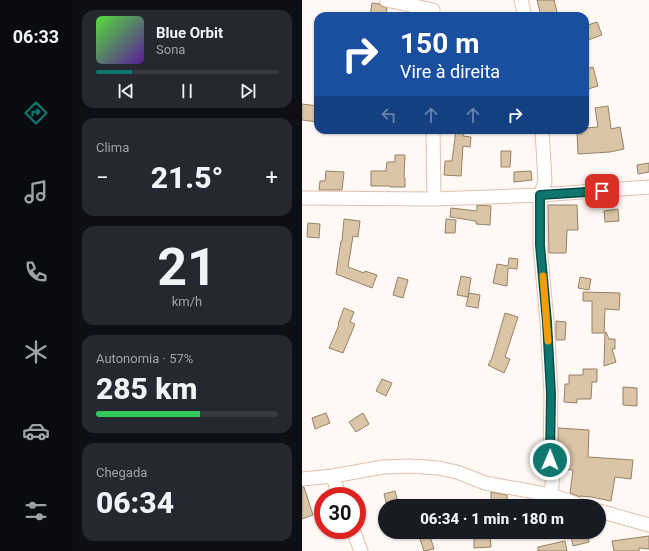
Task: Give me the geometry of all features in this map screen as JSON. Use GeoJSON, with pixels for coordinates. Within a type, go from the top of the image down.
{"type":"FeatureCollection","features":[{"type":"Feature","properties":{"kind":"street"},"geometry":{"type":"LineString","coordinates":[[386,0],[433,9]]}},
{"type":"Feature","properties":{"kind":"street"},"geometry":{"type":"LineString","coordinates":[[521,0],[524,12]]}},
{"type":"Feature","properties":{"kind":"street"},"geometry":{"type":"LineString","coordinates":[[434,134],[434,199]]}},
{"type":"Feature","properties":{"kind":"street"},"geometry":{"type":"LineString","coordinates":[[542,134],[545,182],[540,195],[540,245],[547,322],[551,394],[550,460],[553,474],[551,495]]}},
{"type":"Feature","properties":{"kind":"street"},"geometry":{"type":"LineString","coordinates":[[302,198],[434,199],[540,195],[649,187]]}},
{"type":"Feature","properties":{"kind":"street"},"geometry":{"type":"LineString","coordinates":[[302,479],[334,476],[383,467],[410,466],[438,468],[457,472],[485,483],[551,495],[562,499]]}},
{"type":"Feature","properties":{"kind":"street"},"geometry":{"type":"LineString","coordinates":[[334,476],[337,487]]}},
{"type":"Feature","properties":{"kind":"street"},"geometry":{"type":"LineString","coordinates":[[606,513],[649,525]]}},
{"type":"Feature","properties":{"kind":"street"},"geometry":{"type":"LineString","coordinates":[[356,539],[361,551]]}},
{"type":"Feature","properties":{"kind":"building"},"geometry":{"type":"Polygon","coordinates":[[[537,0],[554,0],[557,12],[540,12],[537,0]]]}},
{"type":"Feature","properties":{"kind":"building"},"geometry":{"type":"Polygon","coordinates":[[[372,3],[380,4],[381,6],[387,8],[386,12],[371,12],[372,3]]]}},
{"type":"Feature","properties":{"kind":"building"},"geometry":{"type":"Polygon","coordinates":[[[597,22],[602,35],[589,40],[589,25],[597,22]]]}},
{"type":"Feature","properties":{"kind":"building"},"geometry":{"type":"Polygon","coordinates":[[[593,67],[598,86],[589,89],[589,68],[593,67]]]}},
{"type":"Feature","properties":{"kind":"building"},"geometry":{"type":"Polygon","coordinates":[[[302,104],[314,106],[314,122],[302,120],[302,104]]]}},
{"type":"Feature","properties":{"kind":"building"},"geometry":{"type":"Polygon","coordinates":[[[608,106],[611,129],[620,127],[624,149],[610,152],[578,154],[577,134],[589,134],[589,128],[598,127],[595,108],[608,106]]]}},
{"type":"Feature","properties":{"kind":"building"},"geometry":{"type":"Polygon","coordinates":[[[455,134],[463,134],[463,136],[471,137],[470,147],[463,146],[461,176],[444,175],[445,161],[452,161],[455,134]]]}},
{"type":"Feature","properties":{"kind":"building"},"geometry":{"type":"Polygon","coordinates":[[[501,151],[511,151],[510,167],[501,167],[501,151]]]}},
{"type":"Feature","properties":{"kind":"building"},"geometry":{"type":"Polygon","coordinates":[[[395,155],[405,155],[405,187],[371,186],[371,171],[386,171],[387,162],[395,162],[395,155]]]}},
{"type":"Feature","properties":{"kind":"building"},"geometry":{"type":"Polygon","coordinates":[[[649,163],[649,172],[638,174],[637,165],[649,163]]]}},
{"type":"Feature","properties":{"kind":"building"},"geometry":{"type":"Polygon","coordinates":[[[326,171],[344,172],[342,190],[319,190],[320,181],[325,181],[326,171]]]}},
{"type":"Feature","properties":{"kind":"building"},"geometry":{"type":"Polygon","coordinates":[[[531,171],[532,180],[514,182],[514,172],[531,171]]]}},
{"type":"Feature","properties":{"kind":"building"},"geometry":{"type":"Polygon","coordinates":[[[477,205],[491,206],[490,225],[476,224],[476,221],[450,217],[451,208],[477,211],[477,205]]]}},
{"type":"Feature","properties":{"kind":"building"},"geometry":{"type":"Polygon","coordinates":[[[548,205],[577,205],[578,230],[567,230],[566,253],[549,253],[548,205]]]}},
{"type":"Feature","properties":{"kind":"building"},"geometry":{"type":"Polygon","coordinates":[[[618,209],[619,221],[605,222],[604,211],[618,209]]]}},
{"type":"Feature","properties":{"kind":"building"},"geometry":{"type":"Polygon","coordinates":[[[344,219],[360,221],[358,237],[353,236],[348,267],[364,273],[365,271],[377,275],[372,288],[336,274],[344,219]]]}},
{"type":"Feature","properties":{"kind":"building"},"geometry":{"type":"Polygon","coordinates":[[[446,219],[456,220],[455,233],[445,233],[446,219]]]}},
{"type":"Feature","properties":{"kind":"building"},"geometry":{"type":"Polygon","coordinates":[[[308,223],[320,224],[319,238],[307,237],[308,223]]]}},
{"type":"Feature","properties":{"kind":"building"},"geometry":{"type":"Polygon","coordinates":[[[509,258],[518,259],[517,269],[508,268],[507,286],[493,283],[497,264],[508,266],[509,258]]]}},
{"type":"Feature","properties":{"kind":"building"},"geometry":{"type":"Polygon","coordinates":[[[461,276],[471,278],[468,297],[457,295],[461,276]]]}},
{"type":"Feature","properties":{"kind":"building"},"geometry":{"type":"Polygon","coordinates":[[[398,277],[408,280],[403,298],[393,295],[398,277]]]}},
{"type":"Feature","properties":{"kind":"building"},"geometry":{"type":"Polygon","coordinates":[[[580,277],[591,279],[589,290],[578,288],[580,277]]]}},
{"type":"Feature","properties":{"kind":"building"},"geometry":{"type":"Polygon","coordinates":[[[583,292],[620,293],[619,310],[605,309],[604,333],[592,333],[592,301],[583,301],[583,292]]]}},
{"type":"Feature","properties":{"kind":"building"},"geometry":{"type":"Polygon","coordinates":[[[469,293],[480,295],[478,308],[466,306],[469,293]]]}},
{"type":"Feature","properties":{"kind":"building"},"geometry":{"type":"Polygon","coordinates":[[[344,308],[354,312],[350,322],[355,324],[343,353],[329,348],[339,325],[338,324],[344,308]]]}},
{"type":"Feature","properties":{"kind":"building"},"geometry":{"type":"Polygon","coordinates":[[[505,313],[518,317],[505,357],[510,359],[504,373],[488,365],[492,358],[505,313]]]}},
{"type":"Feature","properties":{"kind":"building"},"geometry":{"type":"Polygon","coordinates":[[[556,321],[566,322],[565,340],[556,340],[556,321]]]}},
{"type":"Feature","properties":{"kind":"building"},"geometry":{"type":"Polygon","coordinates":[[[605,332],[609,339],[615,339],[615,349],[612,349],[616,362],[604,366],[605,332]]]}},
{"type":"Feature","properties":{"kind":"building"},"geometry":{"type":"Polygon","coordinates":[[[583,369],[597,369],[597,382],[592,382],[591,399],[577,399],[577,403],[564,402],[565,384],[569,384],[569,375],[583,375],[583,369]]]}},
{"type":"Feature","properties":{"kind":"building"},"geometry":{"type":"Polygon","coordinates":[[[382,379],[392,383],[386,396],[376,391],[382,379]]]}},
{"type":"Feature","properties":{"kind":"building"},"geometry":{"type":"Polygon","coordinates":[[[623,387],[637,388],[637,406],[623,405],[623,387]]]}},
{"type":"Feature","properties":{"kind":"building"},"geometry":{"type":"Polygon","coordinates":[[[326,413],[330,423],[315,429],[312,418],[326,413]]]}},
{"type":"Feature","properties":{"kind":"building"},"geometry":{"type":"Polygon","coordinates":[[[363,413],[369,424],[356,432],[349,422],[363,413]]]}},
{"type":"Feature","properties":{"kind":"building"},"geometry":{"type":"Polygon","coordinates":[[[558,428],[589,430],[588,457],[633,460],[631,479],[615,477],[611,501],[591,497],[580,497],[570,493],[573,470],[560,469],[558,460],[558,428]]]}},
{"type":"Feature","properties":{"kind":"building"},"geometry":{"type":"Polygon","coordinates":[[[302,487],[304,487],[313,515],[302,519],[302,487]]]}},
{"type":"Feature","properties":{"kind":"building"},"geometry":{"type":"Polygon","coordinates":[[[395,491],[397,499],[385,499],[384,494],[395,491]]]}},
{"type":"Feature","properties":{"kind":"building"},"geometry":{"type":"Polygon","coordinates":[[[491,492],[507,495],[507,499],[491,499],[491,492]]]}},
{"type":"Feature","properties":{"kind":"building"},"geometry":{"type":"Polygon","coordinates":[[[649,536],[649,549],[639,548],[639,551],[614,551],[612,541],[649,536]]]}},
{"type":"Feature","properties":{"kind":"building"},"geometry":{"type":"Polygon","coordinates":[[[420,539],[431,539],[434,549],[424,551],[420,539]]]}},
{"type":"Feature","properties":{"kind":"building"},"geometry":{"type":"Polygon","coordinates":[[[474,539],[490,539],[491,547],[474,548],[474,539]]]}},
{"type":"Feature","properties":{"kind":"building"},"geometry":{"type":"Polygon","coordinates":[[[572,539],[588,539],[589,542],[573,546],[572,539]]]}},
{"type":"Feature","properties":{"kind":"building"},"geometry":{"type":"Polygon","coordinates":[[[565,541],[567,551],[538,551],[538,547],[565,541]]]}},
{"type":"Feature","properties":{"kind":"slow traffic"},"geometry":{"type":"LineString","coordinates":[[543,276],[548,341]]}},
{"type":"Feature","properties":{"kind":"route"},"geometry":{"type":"LineString","coordinates":[[550,460],[551,394],[547,322],[540,245],[540,195],[602,191]]}}]}
